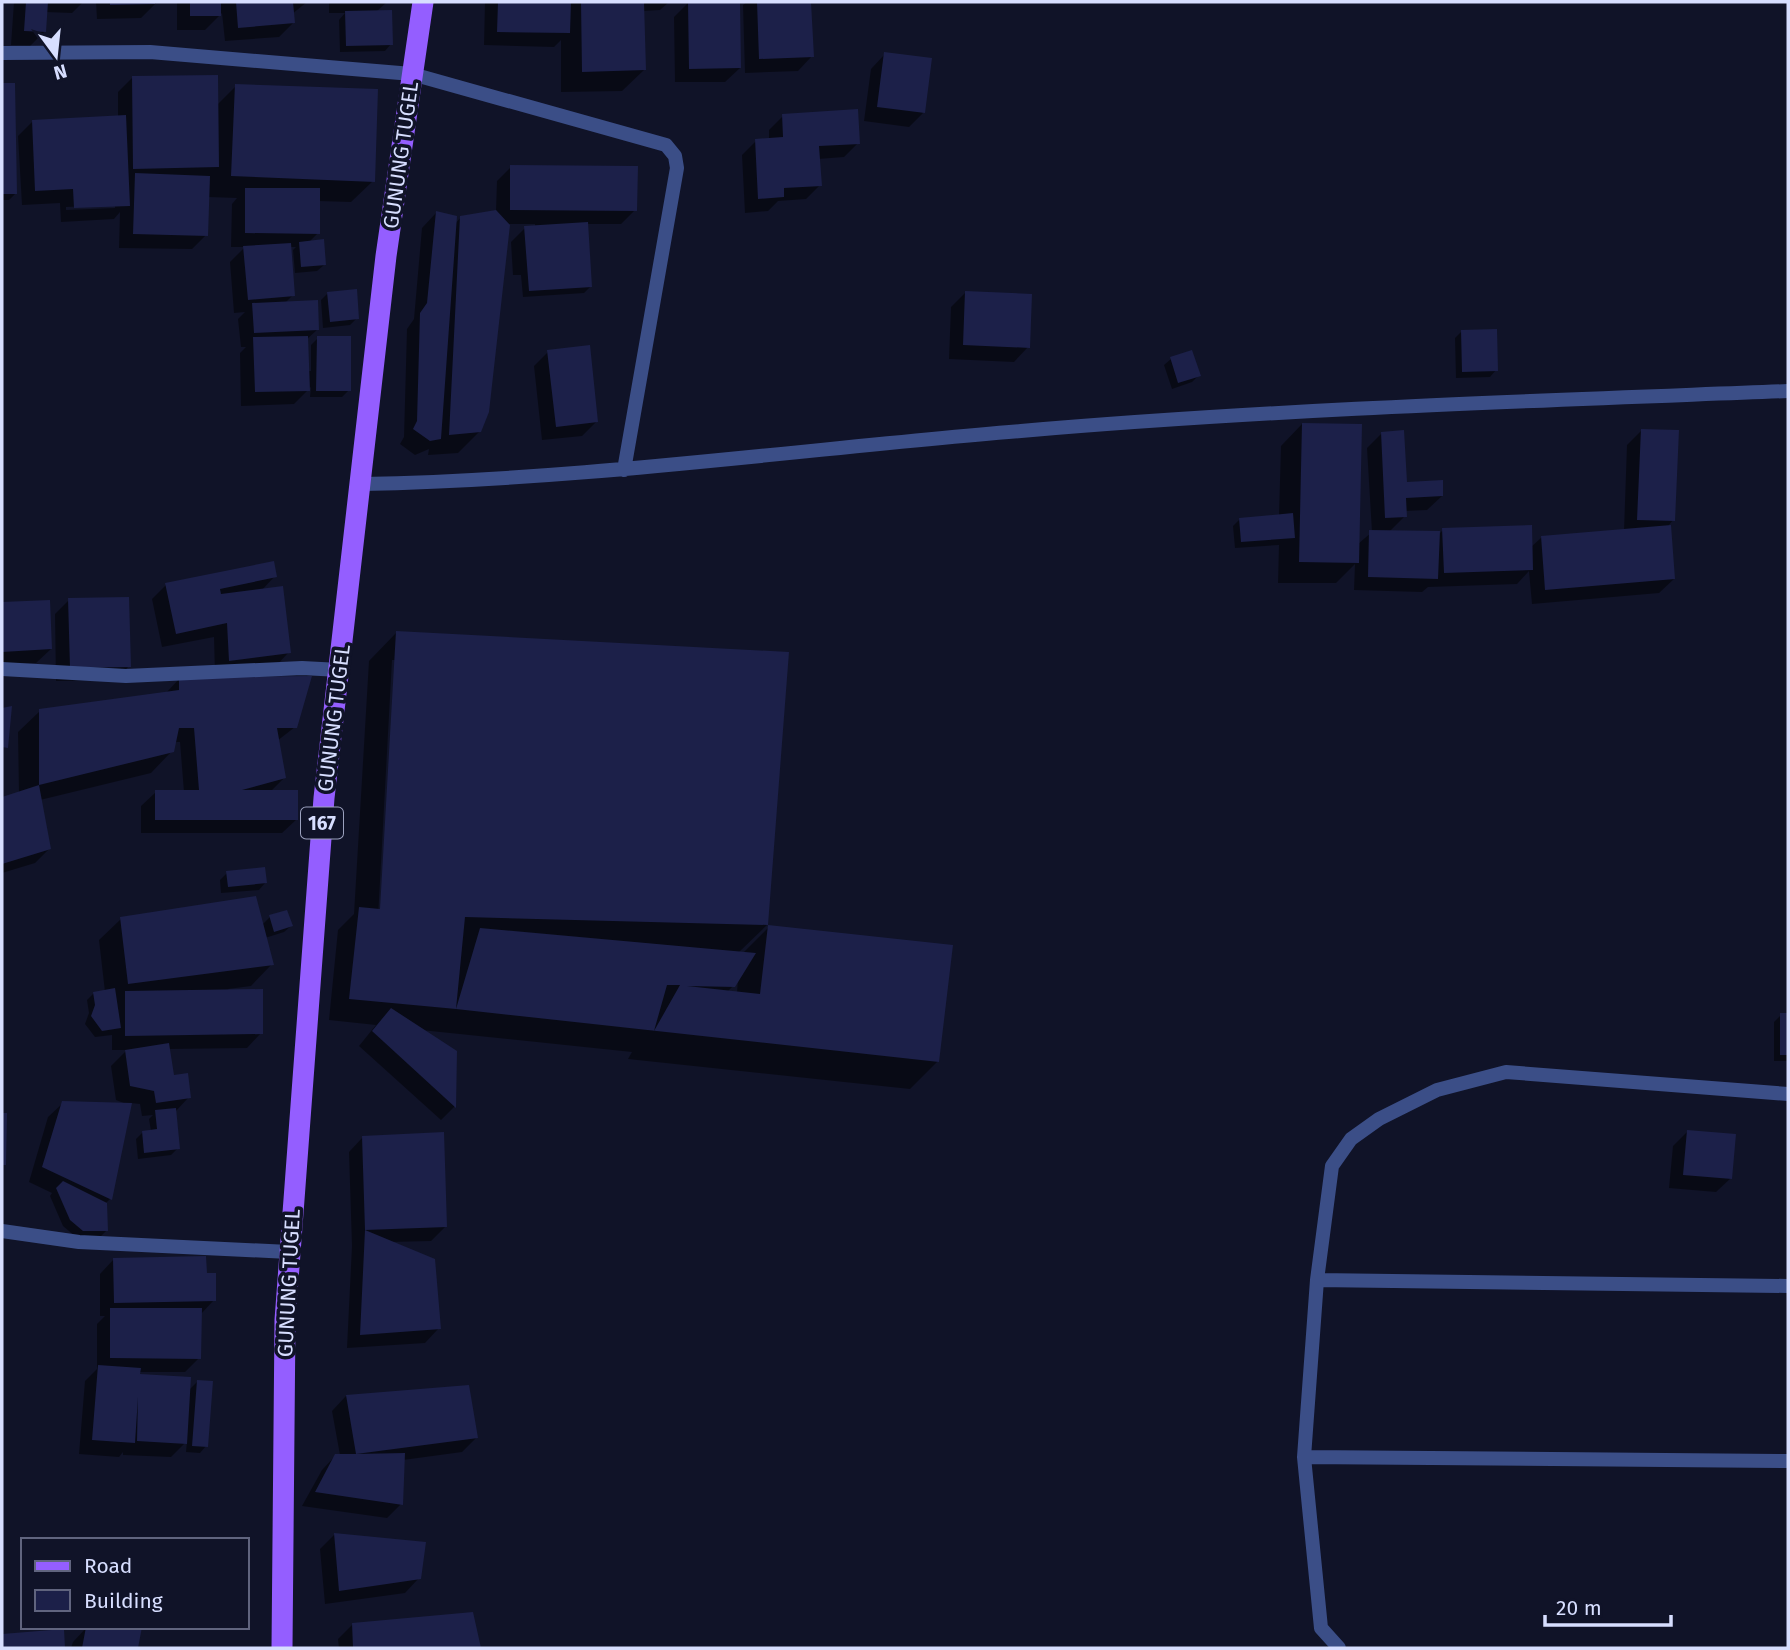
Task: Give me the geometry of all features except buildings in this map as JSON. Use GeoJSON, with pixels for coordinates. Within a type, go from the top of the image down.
{"type":"FeatureCollection","features":[{"type":"Feature","properties":{"kind":"main road","name":"GUNUNG TUGEL"},"geometry":{"type":"LineString","coordinates":[[282,1648],[281,1521],[285,1320],[324,798],[386,256],[423,2]]}},
{"type":"Feature","properties":{"kind":"street"},"geometry":{"type":"LineString","coordinates":[[2,53],[150,52],[412,74],[666,145],[675,156],[677,168],[624,470]]}},
{"type":"Feature","properties":{"kind":"street"},"geometry":{"type":"LineString","coordinates":[[362,484],[475,482],[624,470],[1023,430],[1444,405],[1788,391]]}},
{"type":"Feature","properties":{"kind":"street"},"geometry":{"type":"LineString","coordinates":[[2,668],[126,676],[302,668],[340,670]]}},
{"type":"Feature","properties":{"kind":"street"},"geometry":{"type":"LineString","coordinates":[[1339,1648],[1321,1628],[1304,1457],[1317,1280],[1332,1166],[1351,1139],[1379,1119],[1437,1090],[1506,1072],[1788,1094]]}},
{"type":"Feature","properties":{"kind":"street"},"geometry":{"type":"LineString","coordinates":[[2,1231],[79,1242],[289,1252]]}},
{"type":"Feature","properties":{"kind":"street"},"geometry":{"type":"LineString","coordinates":[[1317,1280],[1788,1286]]}},
{"type":"Feature","properties":{"kind":"street"},"geometry":{"type":"LineString","coordinates":[[1304,1457],[1788,1461]]}}]}
